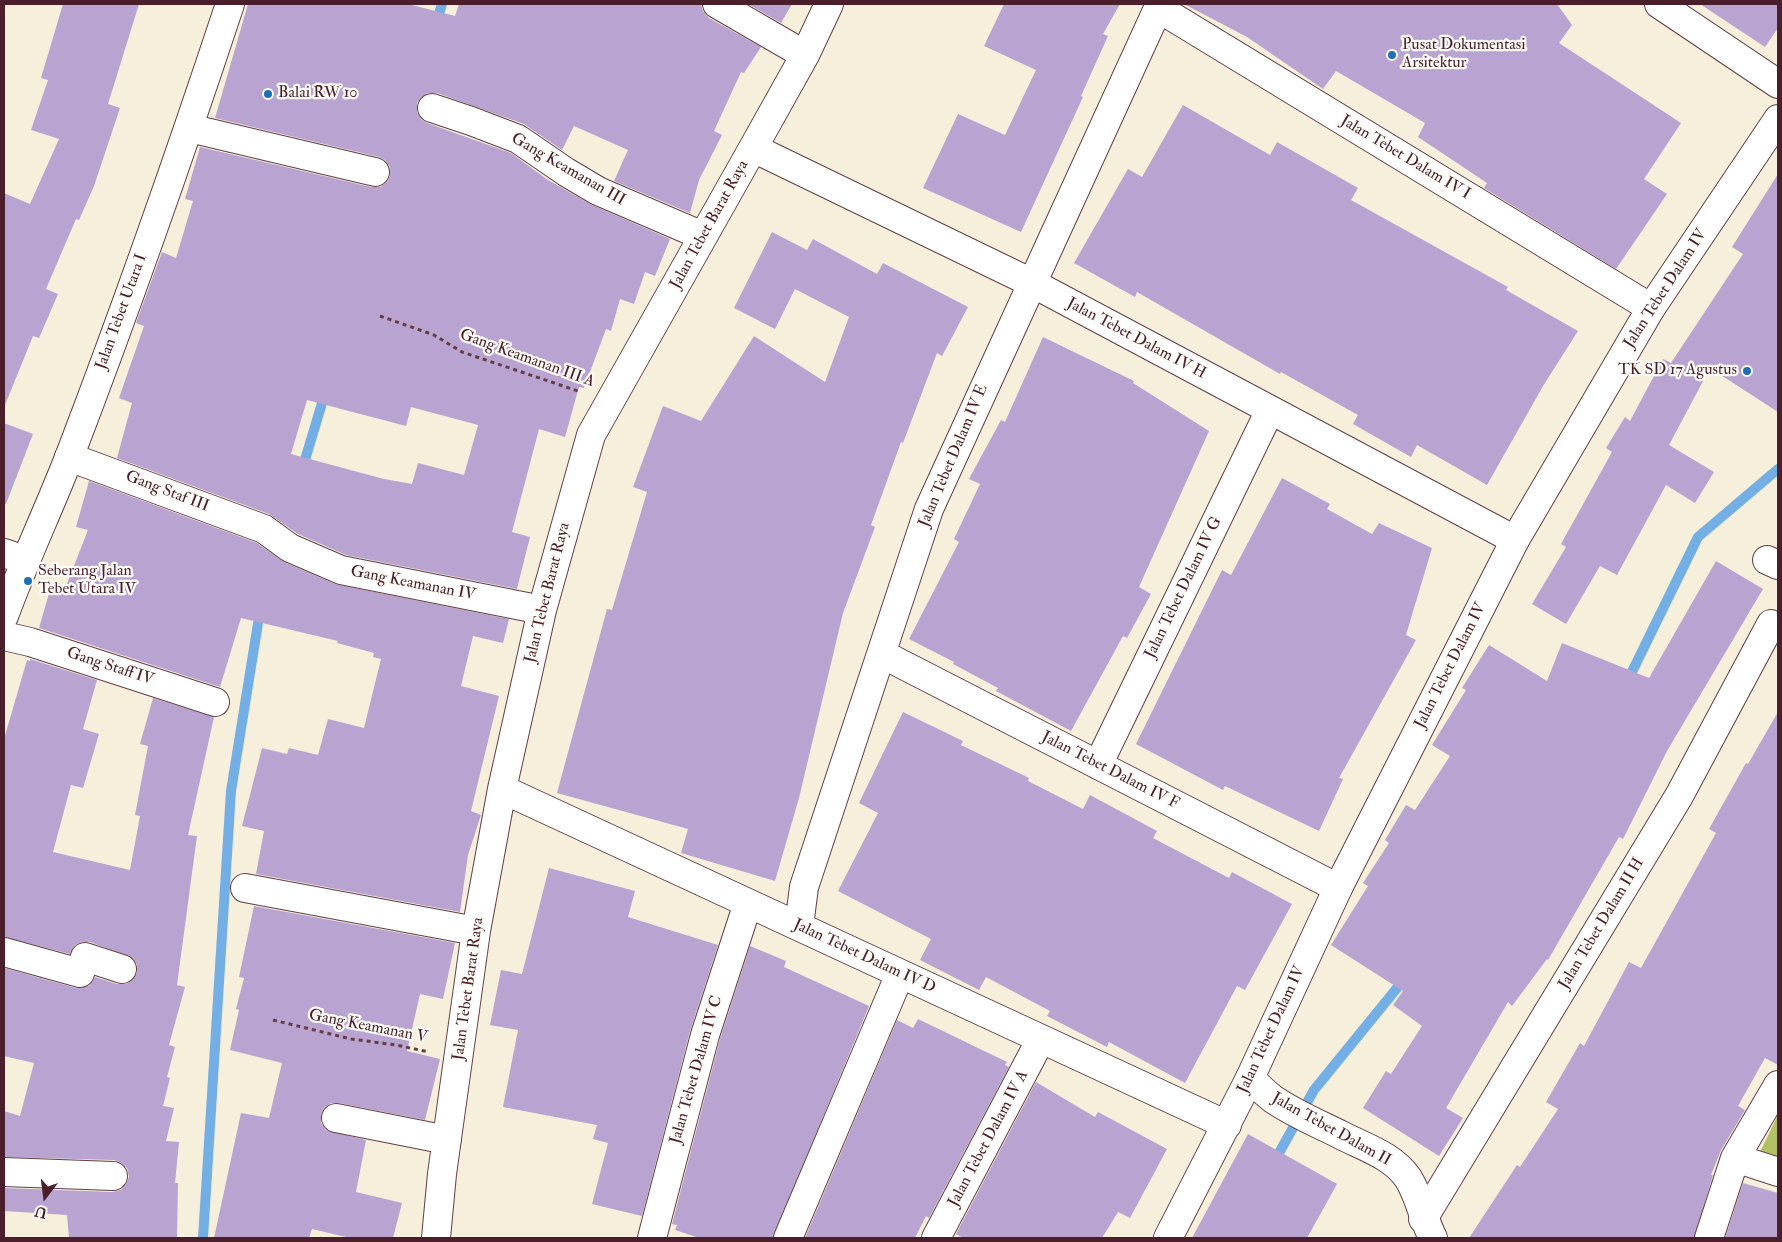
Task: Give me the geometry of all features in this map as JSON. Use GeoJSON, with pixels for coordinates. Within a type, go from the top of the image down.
{"type":"FeatureCollection","features":[{"type":"Feature","properties":{"kind":"street","name":"Jalan Tebet Utara I"},"geometry":{"type":"LineString","coordinates":[[4,616],[14,556],[69,457],[190,128],[230,4]]}},
{"type":"Feature","properties":{"kind":"street"},"geometry":{"type":"LineString","coordinates":[[716,4],[805,55]]}},
{"type":"Feature","properties":{"kind":"street","name":"Jalan Tebet Barat Raya"},"geometry":{"type":"LineString","coordinates":[[436,1238],[447,1140],[476,931],[502,789],[542,610],[591,435],[805,55],[829,4]]}},
{"type":"Feature","properties":{"kind":"street"},"geometry":{"type":"LineString","coordinates":[[1659,4],[1778,84]]}},
{"type":"Feature","properties":{"kind":"street","name":"Jalan Tebet Dalam IV E"},"geometry":{"type":"LineString","coordinates":[[799,926],[804,887],[929,509],[1160,6]]}},
{"type":"Feature","properties":{"kind":"street","name":"Jalan Tebet Dalam IV I"},"geometry":{"type":"LineString","coordinates":[[1160,6],[1651,308]]}},
{"type":"Feature","properties":{"kind":"street","name":"Gang Keamanan III"},"geometry":{"type":"LineString","coordinates":[[432,108],[518,139],[566,172],[598,191],[704,236]]}},
{"type":"Feature","properties":{"kind":"street","name":"Jalan Tebet Dalam IV"},"geometry":{"type":"LineString","coordinates":[[1168,1238],[1250,1078],[1338,888],[1514,540],[1651,308],[1778,119]]}},
{"type":"Feature","properties":{"kind":"street"},"geometry":{"type":"LineString","coordinates":[[190,128],[375,172]]}},
{"type":"Feature","properties":{"kind":"street","name":"Jalan Tebet Dalam IV H"},"geometry":{"type":"LineString","coordinates":[[753,148],[1032,283],[1514,540]]}},
{"type":"Feature","properties":{"kind":"street","name":"Jalan Tebet Dalam IV G"},"geometry":{"type":"LineString","coordinates":[[1098,765],[1270,410]]}},
{"type":"Feature","properties":{"kind":"street","name":"Gang Staf III"},"geometry":{"type":"LineString","coordinates":[[69,457],[264,529]]}},
{"type":"Feature","properties":{"kind":"street","name":"Gang Keamanan IV"},"geometry":{"type":"LineString","coordinates":[[264,529],[290,548],[341,570],[373,578],[441,588],[542,610]]}},
{"type":"Feature","properties":{"kind":"street","name":"Jalan Tebet Dalam II H"},"geometry":{"type":"LineString","coordinates":[[1428,1228],[1679,796],[1771,624]]}},
{"type":"Feature","properties":{"kind":"street","name":"Gang Staff IV"},"geometry":{"type":"LineString","coordinates":[[4,636],[47,647],[215,702]]}},
{"type":"Feature","properties":{"kind":"street","name":"Jalan Tebet Dalam IV F"},"geometry":{"type":"LineString","coordinates":[[882,654],[1338,888]]}},
{"type":"Feature","properties":{"kind":"street","name":"Jalan Tebet Dalam IV D"},"geometry":{"type":"LineString","coordinates":[[502,789],[1227,1125]]}},
{"type":"Feature","properties":{"kind":"street"},"geometry":{"type":"LineString","coordinates":[[245,888],[476,931]]}},
{"type":"Feature","properties":{"kind":"street","name":"Jalan Tebet Dalam IV C"},"geometry":{"type":"LineString","coordinates":[[660,1236],[705,1035],[748,903]]}},
{"type":"Feature","properties":{"kind":"street"},"geometry":{"type":"LineString","coordinates":[[4,952],[80,973],[85,957],[122,969]]}},
{"type":"Feature","properties":{"kind":"street"},"geometry":{"type":"LineString","coordinates":[[788,1238],[900,974]]}},
{"type":"Feature","properties":{"kind":"street","name":"Jalan Tebet Dalam IV A"},"geometry":{"type":"LineString","coordinates":[[936,1238],[1041,1039]]}},
{"type":"Feature","properties":{"kind":"street","name":"Jalan Tebet Dalam II"},"geometry":{"type":"LineString","coordinates":[[1250,1078],[1273,1099],[1343,1136],[1373,1149],[1392,1162],[1407,1177],[1418,1197],[1428,1228]]}},
{"type":"Feature","properties":{"kind":"street"},"geometry":{"type":"LineString","coordinates":[[1709,1238],[1735,1158],[1777,1091]]}},
{"type":"Feature","properties":{"kind":"street"},"geometry":{"type":"LineString","coordinates":[[336,1118],[447,1140]]}},
{"type":"Feature","properties":{"kind":"street"},"geometry":{"type":"LineString","coordinates":[[1735,1158],[1778,1172]]}},
{"type":"Feature","properties":{"kind":"street"},"geometry":{"type":"LineString","coordinates":[[4,1172],[113,1176]]}},
{"type":"Feature","properties":{"kind":"path","name":"Gang Keamanan III A"},"geometry":{"type":"LineString","coordinates":[[380,316],[434,335],[462,352],[609,403]]}},
{"type":"Feature","properties":{"kind":"path","name":"Gang Keamanan V"},"geometry":{"type":"LineString","coordinates":[[273,1020],[351,1039],[396,1044],[458,1058]]}},
{"type":"Feature","properties":{"kind":"green space"},"geometry":{"type":"Polygon","coordinates":[[[1778,1115],[1778,1162],[1760,1152],[1778,1115]]]}},
{"type":"Feature","properties":{"kind":"building"},"geometry":{"type":"Polygon","coordinates":[[[63,4],[139,4],[108,104],[120,108],[94,186],[79,220],[76,219],[46,289],[58,294],[39,338],[33,336],[5,405],[4,193],[30,204],[59,139],[31,130],[48,80],[41,78],[63,4]]]}},
{"type":"Feature","properties":{"kind":"building"},"geometry":{"type":"Polygon","coordinates":[[[248,4],[408,4],[455,16],[459,4],[701,4],[703,11],[709,18],[761,47],[744,73],[741,72],[714,131],[722,135],[699,180],[690,213],[614,181],[628,150],[574,126],[562,150],[524,124],[437,93],[428,93],[421,97],[417,103],[417,112],[421,119],[427,123],[511,153],[548,180],[590,204],[670,239],[655,276],[645,272],[634,304],[620,299],[611,331],[606,329],[584,388],[579,387],[565,437],[539,429],[512,532],[530,537],[517,589],[346,555],[298,534],[269,514],[117,458],[132,403],[119,398],[144,326],[136,323],[162,252],[176,258],[193,201],[185,199],[200,147],[371,187],[380,187],[387,182],[390,176],[390,167],[385,160],[379,157],[215,118],[248,4]],[[307,400],[291,454],[384,479],[412,484],[418,463],[464,475],[478,425],[411,407],[406,426],[307,400]]]}},
{"type":"Feature","properties":{"kind":"building"},"geometry":{"type":"Polygon","coordinates":[[[748,4],[792,4],[781,23],[748,4]]]}},
{"type":"Feature","properties":{"kind":"building"},"geometry":{"type":"Polygon","coordinates":[[[1004,4],[1120,4],[1103,34],[1108,36],[1081,96],[1083,97],[1021,232],[923,188],[958,114],[1005,135],[1036,70],[984,46],[1004,4]]]}},
{"type":"Feature","properties":{"kind":"building"},"geometry":{"type":"Polygon","coordinates":[[[1184,4],[1557,4],[1572,25],[1559,43],[1681,123],[1644,179],[1667,194],[1616,269],[1484,188],[1487,183],[1418,137],[1425,123],[1336,71],[1323,89],[1247,37],[1184,4]]]}},
{"type":"Feature","properties":{"kind":"building"},"geometry":{"type":"Polygon","coordinates":[[[1700,4],[1778,4],[1778,28],[1765,47],[1700,4]]]}},
{"type":"Feature","properties":{"kind":"building"},"geometry":{"type":"Polygon","coordinates":[[[1183,105],[1270,155],[1277,142],[1358,188],[1351,200],[1508,287],[1506,290],[1578,331],[1543,386],[1487,485],[1417,445],[1411,457],[1353,424],[1358,415],[1281,372],[1280,374],[1137,292],[1135,297],[1074,263],[1128,169],[1142,177],[1183,105]]]}},
{"type":"Feature","properties":{"kind":"building"},"geometry":{"type":"Polygon","coordinates":[[[1778,174],[1778,412],[1710,368],[1669,445],[1714,472],[1695,503],[1666,485],[1617,575],[1600,566],[1566,624],[1532,604],[1566,547],[1561,544],[1612,452],[1606,448],[1625,417],[1630,421],[1663,359],[1671,363],[1743,254],[1732,247],[1778,174]]]}},
{"type":"Feature","properties":{"kind":"building"},"geometry":{"type":"Polygon","coordinates":[[[772,232],[807,250],[813,239],[877,274],[883,263],[968,307],[942,356],[937,353],[903,443],[901,442],[871,525],[875,527],[843,613],[799,798],[775,881],[681,853],[688,829],[557,793],[607,609],[612,610],[647,492],[633,487],[663,406],[701,421],[754,336],[825,382],[849,317],[795,289],[775,329],[734,308],[772,232]]]}},
{"type":"Feature","properties":{"kind":"building"},"geometry":{"type":"Polygon","coordinates":[[[1043,337],[1134,381],[1133,383],[1209,431],[1139,587],[1151,594],[1127,638],[1123,636],[1071,731],[996,691],[998,688],[953,664],[954,662],[909,639],[959,542],[954,539],[980,484],[969,479],[1001,420],[1005,422],[1043,337]]]}},
{"type":"Feature","properties":{"kind":"building"},"geometry":{"type":"Polygon","coordinates":[[[4,423],[33,434],[6,504],[4,504],[4,423]]]}},
{"type":"Feature","properties":{"kind":"building"},"geometry":{"type":"Polygon","coordinates":[[[1282,478],[1330,504],[1327,509],[1372,534],[1379,523],[1432,548],[1406,635],[1416,640],[1339,778],[1343,779],[1319,831],[1225,786],[1223,790],[1136,744],[1222,570],[1231,575],[1282,478]]]}},
{"type":"Feature","properties":{"kind":"building"},"geometry":{"type":"Polygon","coordinates":[[[89,481],[257,543],[284,562],[335,584],[509,619],[503,643],[473,636],[461,686],[499,696],[471,811],[481,815],[468,855],[460,912],[256,874],[264,831],[242,826],[262,748],[287,754],[289,748],[318,755],[328,719],[364,728],[381,659],[373,657],[374,653],[337,643],[338,641],[241,618],[220,687],[39,628],[50,590],[63,594],[88,530],[76,527],[89,481]]]}},
{"type":"Feature","properties":{"kind":"building"},"geometry":{"type":"Polygon","coordinates":[[[1716,561],[1763,589],[1667,751],[1623,839],[1619,837],[1548,960],[1512,1006],[1508,1002],[1446,1108],[1463,1118],[1439,1156],[1363,1108],[1386,1071],[1391,1074],[1422,1026],[1393,1005],[1403,991],[1331,945],[1368,886],[1363,883],[1389,843],[1385,840],[1406,805],[1415,810],[1450,756],[1432,745],[1466,690],[1462,688],[1489,645],[1547,681],[1562,643],[1649,678],[1716,561]]]}},
{"type":"Feature","properties":{"kind":"building"},"geometry":{"type":"Polygon","coordinates":[[[30,659],[97,680],[83,729],[99,734],[83,788],[71,785],[53,852],[130,870],[140,816],[135,815],[148,746],[140,744],[153,698],[214,717],[188,835],[197,836],[177,985],[185,987],[169,1045],[175,1047],[167,1077],[170,1078],[163,1106],[174,1108],[166,1141],[179,1142],[175,1183],[178,1183],[177,1238],[69,1238],[67,1215],[4,1211],[4,1188],[112,1192],[121,1190],[129,1177],[127,1168],[114,1160],[4,1157],[4,1111],[20,1116],[34,1063],[4,1056],[4,968],[76,988],[90,985],[95,977],[117,984],[126,984],[133,980],[137,973],[137,965],[133,958],[90,942],[82,942],[75,945],[70,954],[4,937],[4,739],[27,660],[30,661],[30,659]]]}},
{"type":"Feature","properties":{"kind":"building"},"geometry":{"type":"Polygon","coordinates":[[[903,712],[963,741],[961,745],[1029,778],[1028,781],[1083,809],[1090,795],[1157,831],[1153,838],[1229,878],[1232,872],[1292,904],[1245,990],[1237,986],[1185,1083],[1109,1042],[1107,1047],[1047,1016],[1050,1011],[986,977],[979,990],[920,960],[931,939],[838,891],[878,813],[859,803],[903,712]]]}},
{"type":"Feature","properties":{"kind":"building"},"geometry":{"type":"Polygon","coordinates":[[[1778,712],[1778,1065],[1765,1058],[1738,1106],[1745,1110],[1721,1150],[1711,1175],[1713,1175],[1694,1238],[1469,1238],[1517,1165],[1520,1167],[1558,1109],[1546,1102],[1580,1043],[1584,1046],[1629,962],[1641,968],[1716,833],[1709,829],[1746,763],[1748,764],[1778,712]]]}},
{"type":"Feature","properties":{"kind":"building"},"geometry":{"type":"Polygon","coordinates":[[[549,868],[635,891],[628,917],[718,945],[690,1031],[642,1216],[592,1204],[608,1143],[593,1139],[597,1125],[503,1107],[518,1030],[490,1025],[501,970],[522,974],[549,868]]]}},
{"type":"Feature","properties":{"kind":"building"},"geometry":{"type":"Polygon","coordinates":[[[254,906],[455,943],[443,999],[420,994],[407,1051],[440,1059],[425,1120],[339,1103],[331,1103],[324,1108],[321,1114],[321,1123],[326,1130],[366,1140],[356,1192],[402,1203],[393,1238],[350,1238],[312,1229],[309,1238],[214,1238],[241,1113],[269,1118],[282,1063],[230,1050],[239,1010],[236,1009],[244,978],[239,977],[254,906]]]}},
{"type":"Feature","properties":{"kind":"building"},"geometry":{"type":"Polygon","coordinates":[[[750,946],[786,961],[784,967],[869,1006],[773,1238],[699,1238],[675,1230],[677,1225],[672,1224],[720,1039],[750,946]]]}},
{"type":"Feature","properties":{"kind":"building"},"geometry":{"type":"Polygon","coordinates":[[[918,1019],[1007,1062],[1005,1065],[1009,1067],[929,1218],[926,1216],[915,1238],[805,1238],[897,1020],[913,1028],[918,1019]]]}},
{"type":"Feature","properties":{"kind":"building"},"geometry":{"type":"Polygon","coordinates":[[[1036,1082],[1095,1117],[1098,1112],[1167,1149],[1130,1218],[1118,1212],[1102,1238],[963,1238],[956,1234],[1036,1082]]]}},
{"type":"Feature","properties":{"kind":"building"},"geometry":{"type":"Polygon","coordinates":[[[1248,1134],[1337,1184],[1307,1238],[1192,1238],[1248,1134]]]}},
{"type":"Feature","properties":{"kind":"building"},"geometry":{"type":"Polygon","coordinates":[[[1743,1183],[1778,1193],[1778,1238],[1725,1238],[1743,1183]]]}},
{"type":"Feature","properties":{"kind":"waterway"},"geometry":{"type":"LineString","coordinates":[[436,24],[442,4]]}},
{"type":"Feature","properties":{"kind":"waterway"},"geometry":{"type":"LineString","coordinates":[[302,470],[325,393]]}},
{"type":"Feature","properties":{"kind":"waterway"},"geometry":{"type":"LineString","coordinates":[[1627,682],[1698,537],[1778,469]]}},
{"type":"Feature","properties":{"kind":"waterway"},"geometry":{"type":"LineString","coordinates":[[203,1238],[231,791],[260,611]]}},
{"type":"Feature","properties":{"kind":"waterway"},"geometry":{"type":"LineString","coordinates":[[1274,1162],[1314,1090],[1406,977]]}},
{"type":"Feature","properties":{"kind":"place","name":"Pusat Dokumentasi Arsitektur"},"geometry":{"type":"Point","coordinates":[1392,55]}},
{"type":"Feature","properties":{"kind":"place","name":"Balai RW 10"},"geometry":{"type":"Point","coordinates":[268,94]}},
{"type":"Feature","properties":{"kind":"place","name":"TK SD 17 Agustus"},"geometry":{"type":"Point","coordinates":[1747,371]}},
{"type":"Feature","properties":{"kind":"place","name":"Seberang Jalan Tebet Utara IV"},"geometry":{"type":"Point","coordinates":[28,581]}}]}
